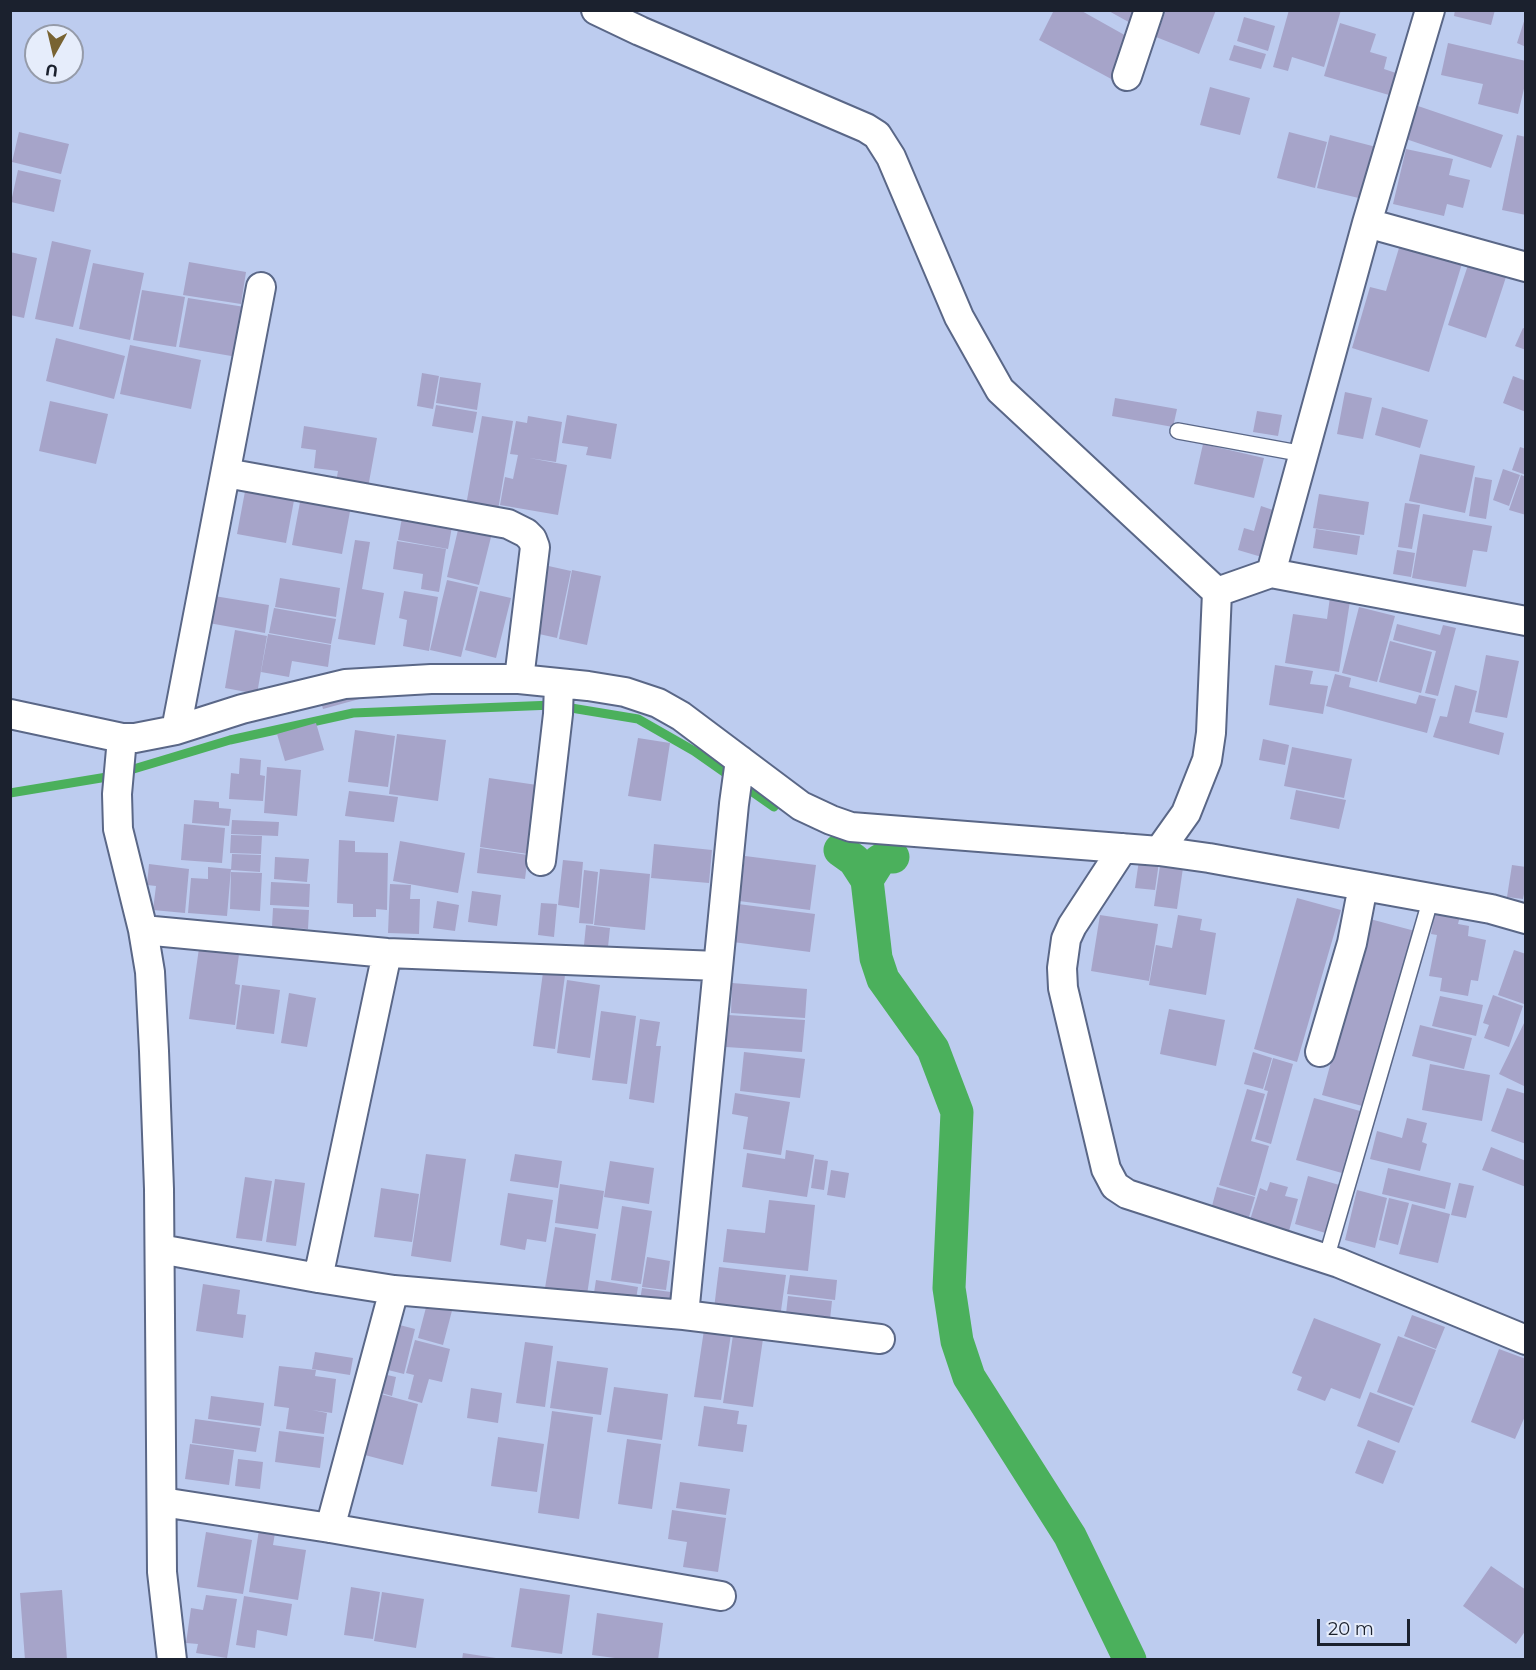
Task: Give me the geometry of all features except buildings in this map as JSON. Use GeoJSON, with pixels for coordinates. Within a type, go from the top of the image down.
{"type":"FeatureCollection","features":[{"type":"Feature","properties":{"kind":"street"},"geometry":{"type":"LineString","coordinates":[[596,10],[643,21],[877,135],[891,157],[959,317],[1000,390],[1220,591]]}},
{"type":"Feature","properties":{"kind":"street"},"geometry":{"type":"LineString","coordinates":[[1128,76],[1149,10]]}},
{"type":"Feature","properties":{"kind":"street"},"geometry":{"type":"LineString","coordinates":[[1266,574],[1304,454],[1367,223],[1430,10]]}},
{"type":"Feature","properties":{"kind":"street"},"geometry":{"type":"LineString","coordinates":[[1367,223],[1526,267]]}},
{"type":"Feature","properties":{"kind":"street"},"geometry":{"type":"LineString","coordinates":[[176,730],[261,287]]}},
{"type":"Feature","properties":{"kind":"street"},"geometry":{"type":"LineString","coordinates":[[226,473],[508,524],[526,533],[532,539],[535,547],[519,679]]}},
{"type":"Feature","properties":{"kind":"street"},"geometry":{"type":"LineString","coordinates":[[1220,591],[1266,574],[1526,621]]}},
{"type":"Feature","properties":{"kind":"street"},"geometry":{"type":"LineString","coordinates":[[1165,852],[1186,813],[1208,754],[1220,591]]}},
{"type":"Feature","properties":{"kind":"street"},"geometry":{"type":"LineString","coordinates":[[10,714],[122,738],[135,738],[176,730],[253,706],[345,684],[412,680],[519,679],[559,697],[625,692],[657,703],[681,716],[737,781],[851,827],[1165,852],[1491,909],[1526,919]]}},
{"type":"Feature","properties":{"kind":"street"},"geometry":{"type":"LineString","coordinates":[[541,861],[559,697]]}},
{"type":"Feature","properties":{"kind":"street"},"geometry":{"type":"LineString","coordinates":[[122,738],[117,794],[118,829],[143,930],[150,972],[159,1189],[162,1572],[171,1659]]}},
{"type":"Feature","properties":{"kind":"street"},"geometry":{"type":"LineString","coordinates":[[684,1315],[737,781]]}},
{"type":"Feature","properties":{"kind":"street"},"geometry":{"type":"LineString","coordinates":[[1123,848],[1072,926],[1066,939],[1062,968],[1063,988],[1106,1169],[1112,1183],[1126,1194],[1326,1259],[1526,1340]]}},
{"type":"Feature","properties":{"kind":"street"},"geometry":{"type":"LineString","coordinates":[[1320,1052],[1352,943],[1363,886]]}},
{"type":"Feature","properties":{"kind":"street"},"geometry":{"type":"LineString","coordinates":[[143,930],[387,953],[718,966]]}},
{"type":"Feature","properties":{"kind":"street"},"geometry":{"type":"LineString","coordinates":[[318,1278],[387,953]]}},
{"type":"Feature","properties":{"kind":"street"},"geometry":{"type":"LineString","coordinates":[[160,1249],[394,1290],[684,1315],[880,1339]]}},
{"type":"Feature","properties":{"kind":"street"},"geometry":{"type":"LineString","coordinates":[[330,1528],[394,1290]]}},
{"type":"Feature","properties":{"kind":"street"},"geometry":{"type":"LineString","coordinates":[[162,1502],[330,1528],[721,1596]]}},
{"type":"Feature","properties":{"kind":"lane"},"geometry":{"type":"LineString","coordinates":[[1178,431],[1304,454]]}},
{"type":"Feature","properties":{"kind":"lane"},"geometry":{"type":"LineString","coordinates":[[1326,1259],[1431,898]]}},
{"type":"Feature","properties":{"kind":"waterway"},"geometry":{"type":"LineString","coordinates":[[10,793],[107,777],[230,740],[353,713],[553,705],[638,719],[694,751],[774,807]]}},
{"type":"Feature","properties":{"kind":"waterway"},"geometry":{"type":"LineString","coordinates":[[840,850],[854,860],[867,880],[876,958],[883,979],[933,1049],[957,1112],[949,1288],[957,1341],[969,1377],[1070,1536],[1130,1660]]}},
{"type":"Feature","properties":{"kind":"waterway"},"geometry":{"type":"LineString","coordinates":[[867,880],[879,861],[886,857],[893,857]]}}]}
